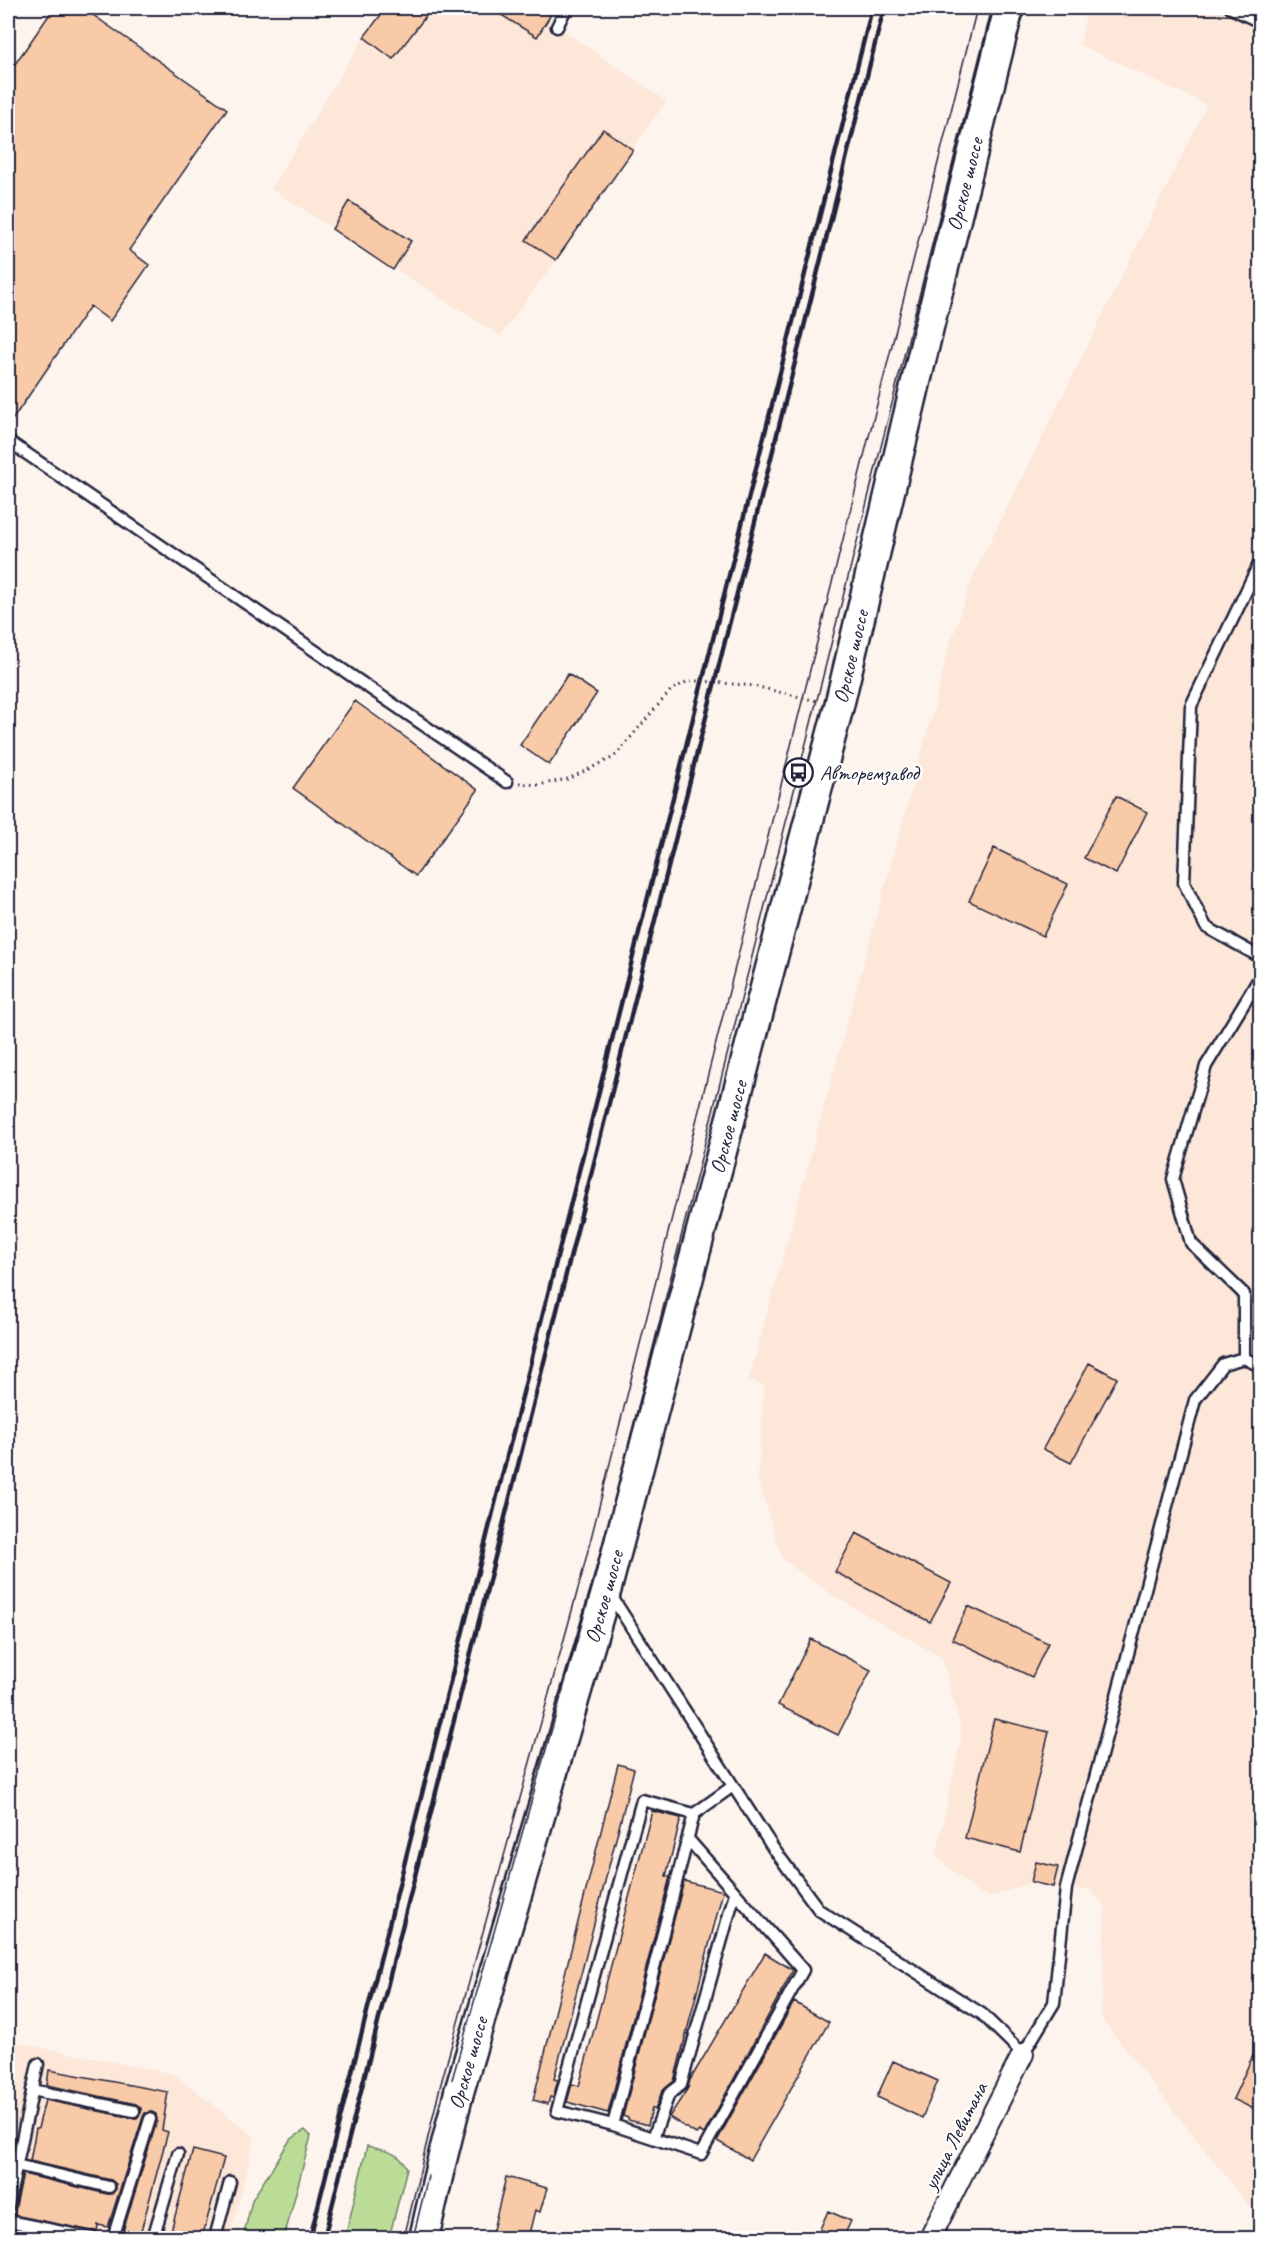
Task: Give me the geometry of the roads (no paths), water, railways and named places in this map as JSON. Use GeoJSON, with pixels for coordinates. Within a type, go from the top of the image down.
{"type":"FeatureCollection","features":[{"type":"Feature","properties":{"kind":"street","name":"Орское шоссе"},"geometry":{"type":"LineString","coordinates":[[424,2238],[459,2092],[607,1588],[839,706],[1008,8]]}},
{"type":"Feature","properties":{"kind":"street","name":"улица Левитана"},"geometry":{"type":"LineString","coordinates":[[930,2238],[1023,2054]]}},
{"type":"Feature","properties":{"kind":"lane"},"geometry":{"type":"LineString","coordinates":[[557,27],[566,8]]}},
{"type":"Feature","properties":{"kind":"lane"},"geometry":{"type":"LineString","coordinates":[[1231,8],[1260,22]]}},
{"type":"Feature","properties":{"kind":"lane"},"geometry":{"type":"LineString","coordinates":[[8,441],[507,782]]}},
{"type":"Feature","properties":{"kind":"lane"},"geometry":{"type":"LineString","coordinates":[[1260,562],[1191,706],[1184,883],[1206,927],[1260,957]]}},
{"type":"Feature","properties":{"kind":"lane"},"geometry":{"type":"LineString","coordinates":[[1244,1358],[1244,1294],[1191,1243],[1173,1179],[1206,1066],[1260,977]]}},
{"type":"Feature","properties":{"kind":"lane"},"geometry":{"type":"LineString","coordinates":[[607,1588],[772,1848],[819,1910],[982,2014],[1023,2054],[1054,2003],[1066,1888],[1195,1400],[1223,1364],[1244,1358],[1260,1366]]}},
{"type":"Feature","properties":{"kind":"lane"},"geometry":{"type":"LineString","coordinates":[[613,2125],[694,1814],[733,1786]]}},
{"type":"Feature","properties":{"kind":"lane"},"geometry":{"type":"LineString","coordinates":[[688,1839],[803,1970],[701,2154],[613,2125],[557,2111],[642,1800],[694,1814]]}},
{"type":"Feature","properties":{"kind":"lane"},"geometry":{"type":"LineString","coordinates":[[654,2138],[669,2094],[681,2085],[735,1893]]}},
{"type":"Feature","properties":{"kind":"lane"},"geometry":{"type":"LineString","coordinates":[[8,2206],[38,2064]]}},
{"type":"Feature","properties":{"kind":"lane"},"geometry":{"type":"LineString","coordinates":[[32,2090],[134,2111]]}},
{"type":"Feature","properties":{"kind":"lane"},"geometry":{"type":"LineString","coordinates":[[113,2238],[150,2119]]}},
{"type":"Feature","properties":{"kind":"lane"},"geometry":{"type":"LineString","coordinates":[[153,2238],[178,2154]]}},
{"type":"Feature","properties":{"kind":"lane"},"geometry":{"type":"LineString","coordinates":[[16,2165],[109,2187]]}},
{"type":"Feature","properties":{"kind":"lane"},"geometry":{"type":"LineString","coordinates":[[215,2238],[230,2182]]}},
{"type":"Feature","properties":{"kind":"lane"},"geometry":{"type":"LineString","coordinates":[[8,2221],[92,2238]]}},
{"type":"Feature","properties":{"kind":"tram line"},"geometry":{"type":"LineString","coordinates":[[404,2238],[440,2087],[581,1578],[977,8]]}},
{"type":"Feature","properties":{"kind":"tram line"},"geometry":{"type":"LineString","coordinates":[[413,2238],[449,2090],[594,1581],[992,8]]}},
{"type":"Feature","properties":{"kind":"railway"},"geometry":{"type":"LineString","coordinates":[[310,2238],[872,8]]}},
{"type":"Feature","properties":{"kind":"railway"},"geometry":{"type":"LineString","coordinates":[[324,2238],[884,8]]}},
{"type":"Feature","properties":{"kind":"place","name":"Авторемзавод"},"geometry":{"type":"Point","coordinates":[799,773]}}]}
